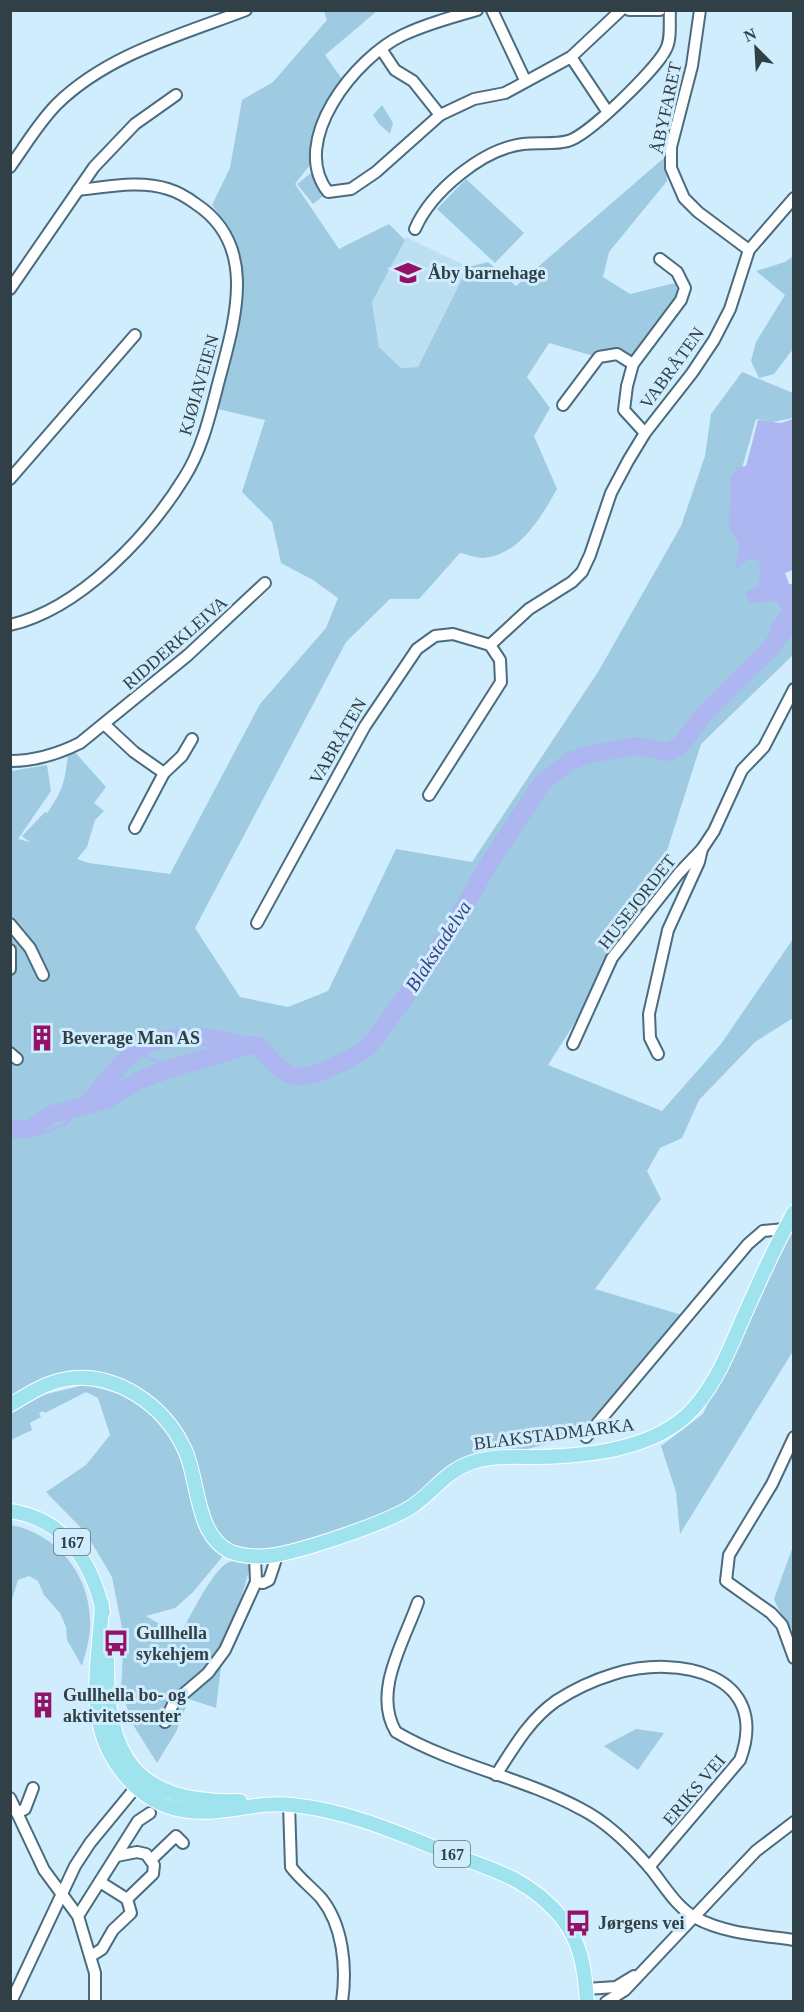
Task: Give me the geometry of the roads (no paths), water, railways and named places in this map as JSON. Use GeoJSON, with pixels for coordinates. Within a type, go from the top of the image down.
{"type":"FeatureCollection","features":[{"type":"Feature","properties":{"kind":"main road","name":"BLAKSTADMARKA"},"geometry":{"type":"LineString","coordinates":[[10,1405],[37,1389],[74,1378],[102,1380],[133,1392],[157,1410],[178,1437],[191,1465],[206,1523],[219,1542],[229,1551],[255,1556],[284,1552],[334,1537],[399,1513],[411,1507],[453,1471],[480,1460],[633,1445],[671,1428],[695,1407],[716,1377],[794,1212]]}},
{"type":"Feature","properties":{"kind":"main road","name":"167"},"geometry":{"type":"LineString","coordinates":[[10,1511],[39,1519],[64,1534],[89,1566],[102,1604],[96,1694],[98,1724],[112,1758],[140,1782],[159,1803],[188,1811],[232,1810],[254,1805],[289,1804],[322,1810],[372,1824],[519,1881],[545,1901],[569,1928],[582,1958],[587,1995]]}},
{"type":"Feature","properties":{"kind":"street"},"geometry":{"type":"LineString","coordinates":[[10,167],[56,106],[91,77],[130,56],[246,10]]}},
{"type":"Feature","properties":{"kind":"street"},"geometry":{"type":"LineString","coordinates":[[477,10],[401,35],[381,49],[345,81],[320,130],[317,171],[328,192],[351,189],[376,172],[440,115],[474,99],[505,93],[525,80],[571,57],[621,10]]}},
{"type":"Feature","properties":{"kind":"street"},"geometry":{"type":"LineString","coordinates":[[492,10],[525,80]]}},
{"type":"Feature","properties":{"kind":"street"},"geometry":{"type":"LineString","coordinates":[[629,10],[660,10]]}},
{"type":"Feature","properties":{"kind":"street","name":"ÅBYFARET"},"geometry":{"type":"LineString","coordinates":[[415,229],[429,203],[451,181],[495,153],[521,144],[569,141],[582,135],[665,52],[668,44],[670,10]]}},
{"type":"Feature","properties":{"kind":"street","name":"ÅBYFARET"},"geometry":{"type":"LineString","coordinates":[[700,10],[692,66],[671,147],[671,168],[678,187],[691,205],[748,250]]}},
{"type":"Feature","properties":{"kind":"street"},"geometry":{"type":"LineString","coordinates":[[381,49],[395,70],[413,81],[440,115]]}},
{"type":"Feature","properties":{"kind":"street"},"geometry":{"type":"LineString","coordinates":[[571,57],[607,111]]}},
{"type":"Feature","properties":{"kind":"street"},"geometry":{"type":"LineString","coordinates":[[10,289],[94,167],[127,132],[176,95]]}},
{"type":"Feature","properties":{"kind":"street","name":"KJØIAVEIEN"},"geometry":{"type":"LineString","coordinates":[[10,625],[35,616],[85,588],[116,561],[170,500],[186,475],[207,426],[232,332],[237,300],[236,266],[221,225],[210,213],[170,189],[151,185],[124,184],[78,190]]}},
{"type":"Feature","properties":{"kind":"street","name":"VABRÅTEN"},"geometry":{"type":"LineString","coordinates":[[257,923],[365,726],[417,649],[435,636],[453,634],[490,645],[529,609],[572,582],[582,572],[611,493],[645,433],[692,373],[714,340],[730,309],[748,250],[794,198]]}},
{"type":"Feature","properties":{"kind":"street","name":"VABRÅTEN"},"geometry":{"type":"LineString","coordinates":[[645,433],[624,410],[633,364],[681,300],[685,288],[677,272],[660,259]]}},
{"type":"Feature","properties":{"kind":"street"},"geometry":{"type":"LineString","coordinates":[[10,479],[135,335]]}},
{"type":"Feature","properties":{"kind":"street","name":"VABRÅTEN"},"geometry":{"type":"LineString","coordinates":[[563,405],[599,357],[618,354],[633,364]]}},
{"type":"Feature","properties":{"kind":"street","name":"RIDDERKLEIVA"},"geometry":{"type":"LineString","coordinates":[[10,761],[40,758],[63,752],[104,724],[188,655],[265,583]]}},
{"type":"Feature","properties":{"kind":"street"},"geometry":{"type":"LineString","coordinates":[[429,795],[501,682],[500,660],[490,645]]}},
{"type":"Feature","properties":{"kind":"street","name":"HUSEJORDET"},"geometry":{"type":"LineString","coordinates":[[573,1044],[612,958],[679,873],[702,849],[714,831],[742,770],[764,747],[794,689]]}},
{"type":"Feature","properties":{"kind":"street"},"geometry":{"type":"LineString","coordinates":[[104,724],[134,752],[164,773]]}},
{"type":"Feature","properties":{"kind":"street"},"geometry":{"type":"LineString","coordinates":[[135,828],[164,773],[182,756],[192,739]]}},
{"type":"Feature","properties":{"kind":"street","name":"HUSEJORDET"},"geometry":{"type":"LineString","coordinates":[[658,1054],[650,1038],[649,1026],[663,949],[668,930],[699,862],[702,849]]}},
{"type":"Feature","properties":{"kind":"street"},"geometry":{"type":"LineString","coordinates":[[10,924],[30,948],[44,975]]}},
{"type":"Feature","properties":{"kind":"street"},"geometry":{"type":"LineString","coordinates":[[10,950],[10,969]]}},
{"type":"Feature","properties":{"kind":"street","name":"BLAKSTADMARKA"},"geometry":{"type":"LineString","coordinates":[[586,1437],[748,1244],[764,1231],[785,1229]]}},
{"type":"Feature","properties":{"kind":"street"},"geometry":{"type":"LineString","coordinates":[[794,1437],[772,1484],[729,1555],[726,1581],[771,1614],[782,1625],[794,1658]]}},
{"type":"Feature","properties":{"kind":"street"},"geometry":{"type":"LineString","coordinates":[[165,1722],[174,1702],[208,1673],[225,1650],[256,1582],[255,1556]]}},
{"type":"Feature","properties":{"kind":"street"},"geometry":{"type":"LineString","coordinates":[[256,1582],[263,1583],[269,1580],[275,1562]]}},
{"type":"Feature","properties":{"kind":"street"},"geometry":{"type":"LineString","coordinates":[[418,1602],[387,1690],[391,1722],[396,1732],[416,1744],[582,1809],[606,1825],[649,1867],[671,1897],[694,1917],[724,1929],[794,1940]]}},
{"type":"Feature","properties":{"kind":"street","name":"ERIKS VEI"},"geometry":{"type":"LineString","coordinates":[[496,1775],[534,1720],[577,1689],[615,1673],[652,1668],[683,1668],[721,1681],[741,1699],[747,1718],[748,1740],[740,1761],[649,1867]]}},
{"type":"Feature","properties":{"kind":"street"},"geometry":{"type":"LineString","coordinates":[[12,1995],[61,1892],[90,1843],[140,1782]]}},
{"type":"Feature","properties":{"kind":"street"},"geometry":{"type":"LineString","coordinates":[[17,1813],[25,1809],[33,1788]]}},
{"type":"Feature","properties":{"kind":"street"},"geometry":{"type":"LineString","coordinates":[[10,1798],[44,1870],[78,1916],[95,1973],[94,2001]]}},
{"type":"Feature","properties":{"kind":"street"},"geometry":{"type":"LineString","coordinates":[[289,1804],[291,1867],[301,1880],[319,1896],[331,1912],[338,1928],[343,1976],[342,2001]]}},
{"type":"Feature","properties":{"kind":"street"},"geometry":{"type":"LineString","coordinates":[[78,1916],[138,1821],[150,1813]]}},
{"type":"Feature","properties":{"kind":"street"},"geometry":{"type":"LineString","coordinates":[[606,2001],[625,1990],[756,1851],[794,1822]]}},
{"type":"Feature","properties":{"kind":"street"},"geometry":{"type":"LineString","coordinates":[[152,1859],[176,1836],[183,1843]]}},
{"type":"Feature","properties":{"kind":"street"},"geometry":{"type":"LineString","coordinates":[[117,1856],[137,1852],[146,1854],[152,1859],[153,1874],[127,1899]]}},
{"type":"Feature","properties":{"kind":"street"},"geometry":{"type":"LineString","coordinates":[[91,1956],[102,1949],[113,1930],[131,1913],[127,1899],[100,1882]]}},
{"type":"Feature","properties":{"kind":"street"},"geometry":{"type":"LineString","coordinates":[[587,1995],[616,1987],[642,1972]]}},
{"type":"Feature","properties":{"kind":"water"},"geometry":{"type":"Polygon","coordinates":[[[793,419],[793,570],[785,573],[789,584],[793,584],[793,622],[779,647],[763,651],[769,642],[770,627],[782,610],[777,601],[750,603],[745,592],[759,586],[760,562],[751,558],[736,568],[739,544],[729,527],[731,477],[736,468],[746,466],[758,420],[781,423],[793,419]]]}},
{"type":"Feature","properties":{"kind":"waterway","name":"Blakstadelva"},"geometry":{"type":"LineString","coordinates":[[10,1129],[29,1129],[52,1114],[106,1100],[140,1080],[169,1069],[251,1045],[258,1046],[288,1074],[301,1077],[334,1067],[364,1050],[420,977],[455,923],[491,860],[542,783],[570,761],[590,754],[637,746],[668,752],[681,745],[703,715],[769,650],[794,617]]}},
{"type":"Feature","properties":{"kind":"waterway"},"geometry":{"type":"LineString","coordinates":[[86,1105],[134,1052],[157,1041],[187,1037],[218,1039],[243,1046]]}},
{"type":"Feature","properties":{"kind":"waterway"},"geometry":{"type":"LineString","coordinates":[[135,1051],[171,1068]]}},
{"type":"Feature","properties":{"kind":"waterway"},"geometry":{"type":"LineString","coordinates":[[29,1129],[39,1134],[57,1128],[66,1123],[77,1108]]}},
{"type":"Feature","properties":{"kind":"place","name":"Åby barnehage"},"geometry":{"type":"Point","coordinates":[408,273]}},
{"type":"Feature","properties":{"kind":"place","name":"Beverage Man AS"},"geometry":{"type":"Point","coordinates":[42,1038]}},
{"type":"Feature","properties":{"kind":"place","name":"Gullhella sykehjem"},"geometry":{"type":"Point","coordinates":[116,1643]}},
{"type":"Feature","properties":{"kind":"place","name":"Gullhella bo- og aktivitetssenter"},"geometry":{"type":"Point","coordinates":[43,1705]}},
{"type":"Feature","properties":{"kind":"place","name":"Jørgens vei"},"geometry":{"type":"Point","coordinates":[578,1923]}}]}
